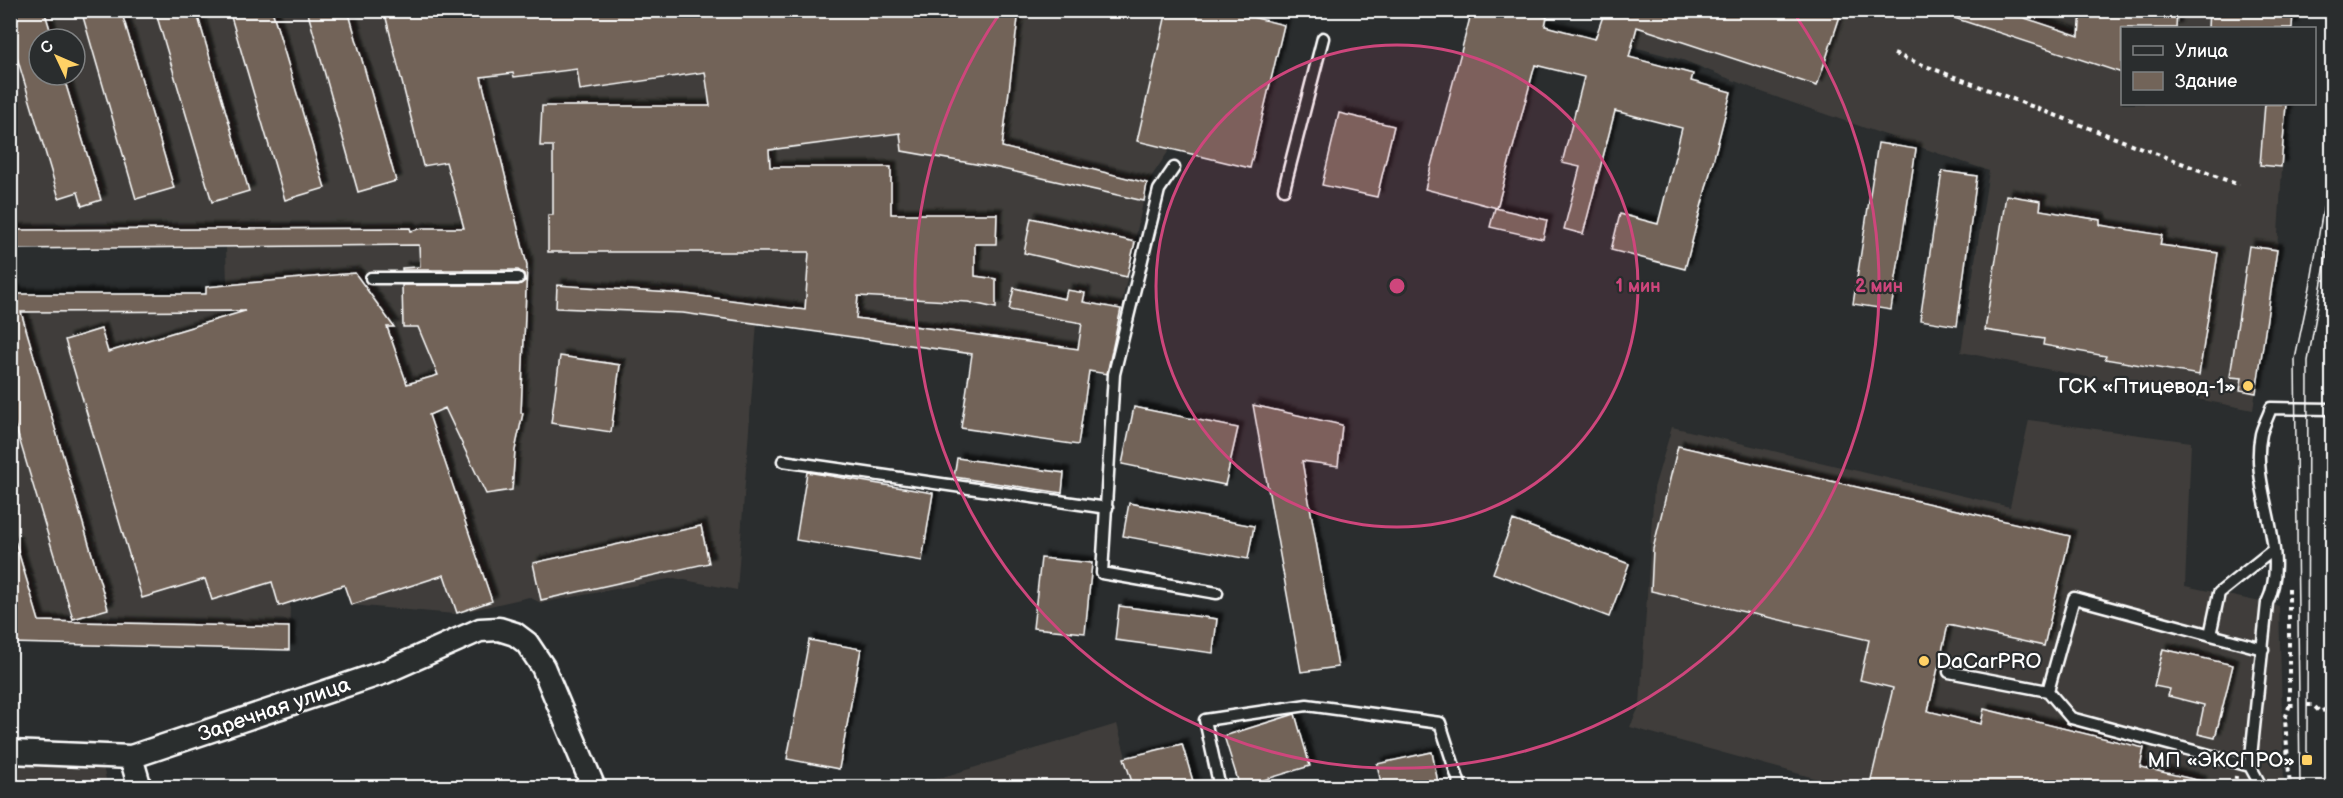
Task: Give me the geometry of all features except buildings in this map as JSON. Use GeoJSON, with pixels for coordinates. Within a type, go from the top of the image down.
{"type":"FeatureCollection","features":[{"type":"Feature","properties":{"kind":"street","name":"Заречная улица"},"geometry":{"type":"LineString","coordinates":[[10,752],[131,757],[385,672],[480,630],[499,629],[514,634],[527,643],[543,667],[594,788]]}},
{"type":"Feature","properties":{"kind":"street"},"geometry":{"type":"LineString","coordinates":[[131,757],[140,788]]}},
{"type":"Feature","properties":{"kind":"lane"},"geometry":{"type":"LineString","coordinates":[[1284,189],[1323,38]]}},
{"type":"Feature","properties":{"kind":"lane"},"geometry":{"type":"LineString","coordinates":[[1174,168],[1159,190],[1114,374],[1102,573],[1216,593]]}},
{"type":"Feature","properties":{"kind":"lane"},"geometry":{"type":"LineString","coordinates":[[371,278],[518,278]]}},
{"type":"Feature","properties":{"kind":"lane"},"geometry":{"type":"LineString","coordinates":[[2262,788],[2250,766],[2267,603],[2273,591],[2273,550],[2261,464],[2261,435],[2271,408],[2332,409]]}},
{"type":"Feature","properties":{"kind":"lane"},"geometry":{"type":"LineString","coordinates":[[783,461],[1107,508]]}},
{"type":"Feature","properties":{"kind":"lane"},"geometry":{"type":"LineString","coordinates":[[2210,635],[2219,593],[2273,550]]}},
{"type":"Feature","properties":{"kind":"lane"},"geometry":{"type":"LineString","coordinates":[[2048,691],[2074,598],[2263,648]]}},
{"type":"Feature","properties":{"kind":"lane"},"geometry":{"type":"LineString","coordinates":[[1949,672],[2048,691],[2071,718],[2250,766]]}},
{"type":"Feature","properties":{"kind":"lane"},"geometry":{"type":"LineString","coordinates":[[1220,788],[1206,720],[1307,705],[1440,723],[1461,788]]}},
{"type":"Feature","properties":{"kind":"path"},"geometry":{"type":"LineString","coordinates":[[1894,54],[2239,184]]}},
{"type":"Feature","properties":{"kind":"path"},"geometry":{"type":"LineString","coordinates":[[2289,603],[2289,705],[2285,718],[2290,788]]}},
{"type":"Feature","properties":{"kind":"path"},"geometry":{"type":"LineString","coordinates":[[2289,705],[2297,705]]}},
{"type":"Feature","properties":{"kind":"path"},"geometry":{"type":"LineString","coordinates":[[2307,705],[2313,705],[2320,712],[2332,707]]}},
{"type":"Feature","properties":{"kind":"shaded area"},"geometry":{"type":"Polygon","coordinates":[[[1605,10],[2293,11],[2292,27],[2121,27],[2121,105],[2286,105],[2277,250],[2253,410],[1961,352],[1989,171],[1762,92],[1683,60],[1597,37],[1605,10]]]}},
{"type":"Feature","properties":{"kind":"shaded area"},"geometry":{"type":"Polygon","coordinates":[[[11,11],[1202,11],[1170,149],[1147,183],[1107,374],[757,322],[737,590],[674,578],[541,603],[529,597],[455,614],[351,605],[344,586],[290,603],[289,649],[11,643],[11,294],[205,294],[206,287],[227,284],[226,247],[11,249],[11,11]]]}},
{"type":"Feature","properties":{"kind":"shaded area"},"geometry":{"type":"Polygon","coordinates":[[[2029,420],[2191,442],[2185,586],[2279,606],[2284,787],[1847,787],[1630,727],[1640,705],[1654,488],[1672,427],[2010,507],[2029,420]]]}},
{"type":"Feature","properties":{"kind":"shaded area"},"geometry":{"type":"Polygon","coordinates":[[[1117,724],[1134,787],[907,788],[1117,724]]]}},
{"type":"Feature","properties":{"kind":"shaded area"},"geometry":{"type":"Polygon","coordinates":[[[100,755],[108,787],[11,787],[10,756],[100,755]]]}},
{"type":"Feature","properties":{"kind":"tram line"},"geometry":{"type":"LineString","coordinates":[[2300,788],[2295,359],[2310,287],[2332,156]]}},
{"type":"Feature","properties":{"kind":"tram line"},"geometry":{"type":"LineString","coordinates":[[2307,755],[2308,361],[2332,225]]}},
{"type":"Feature","properties":{"kind":"place","name":"ГСК «Птицевод-1»"},"geometry":{"type":"Point","coordinates":[2248,386]}},
{"type":"Feature","properties":{"kind":"place","name":"DaCarPRO"},"geometry":{"type":"Point","coordinates":[1924,661]}},
{"type":"Feature","properties":{"kind":"place","name":"МП «ЭКСПРО»"},"geometry":{"type":"Point","coordinates":[2307,760]}}]}
